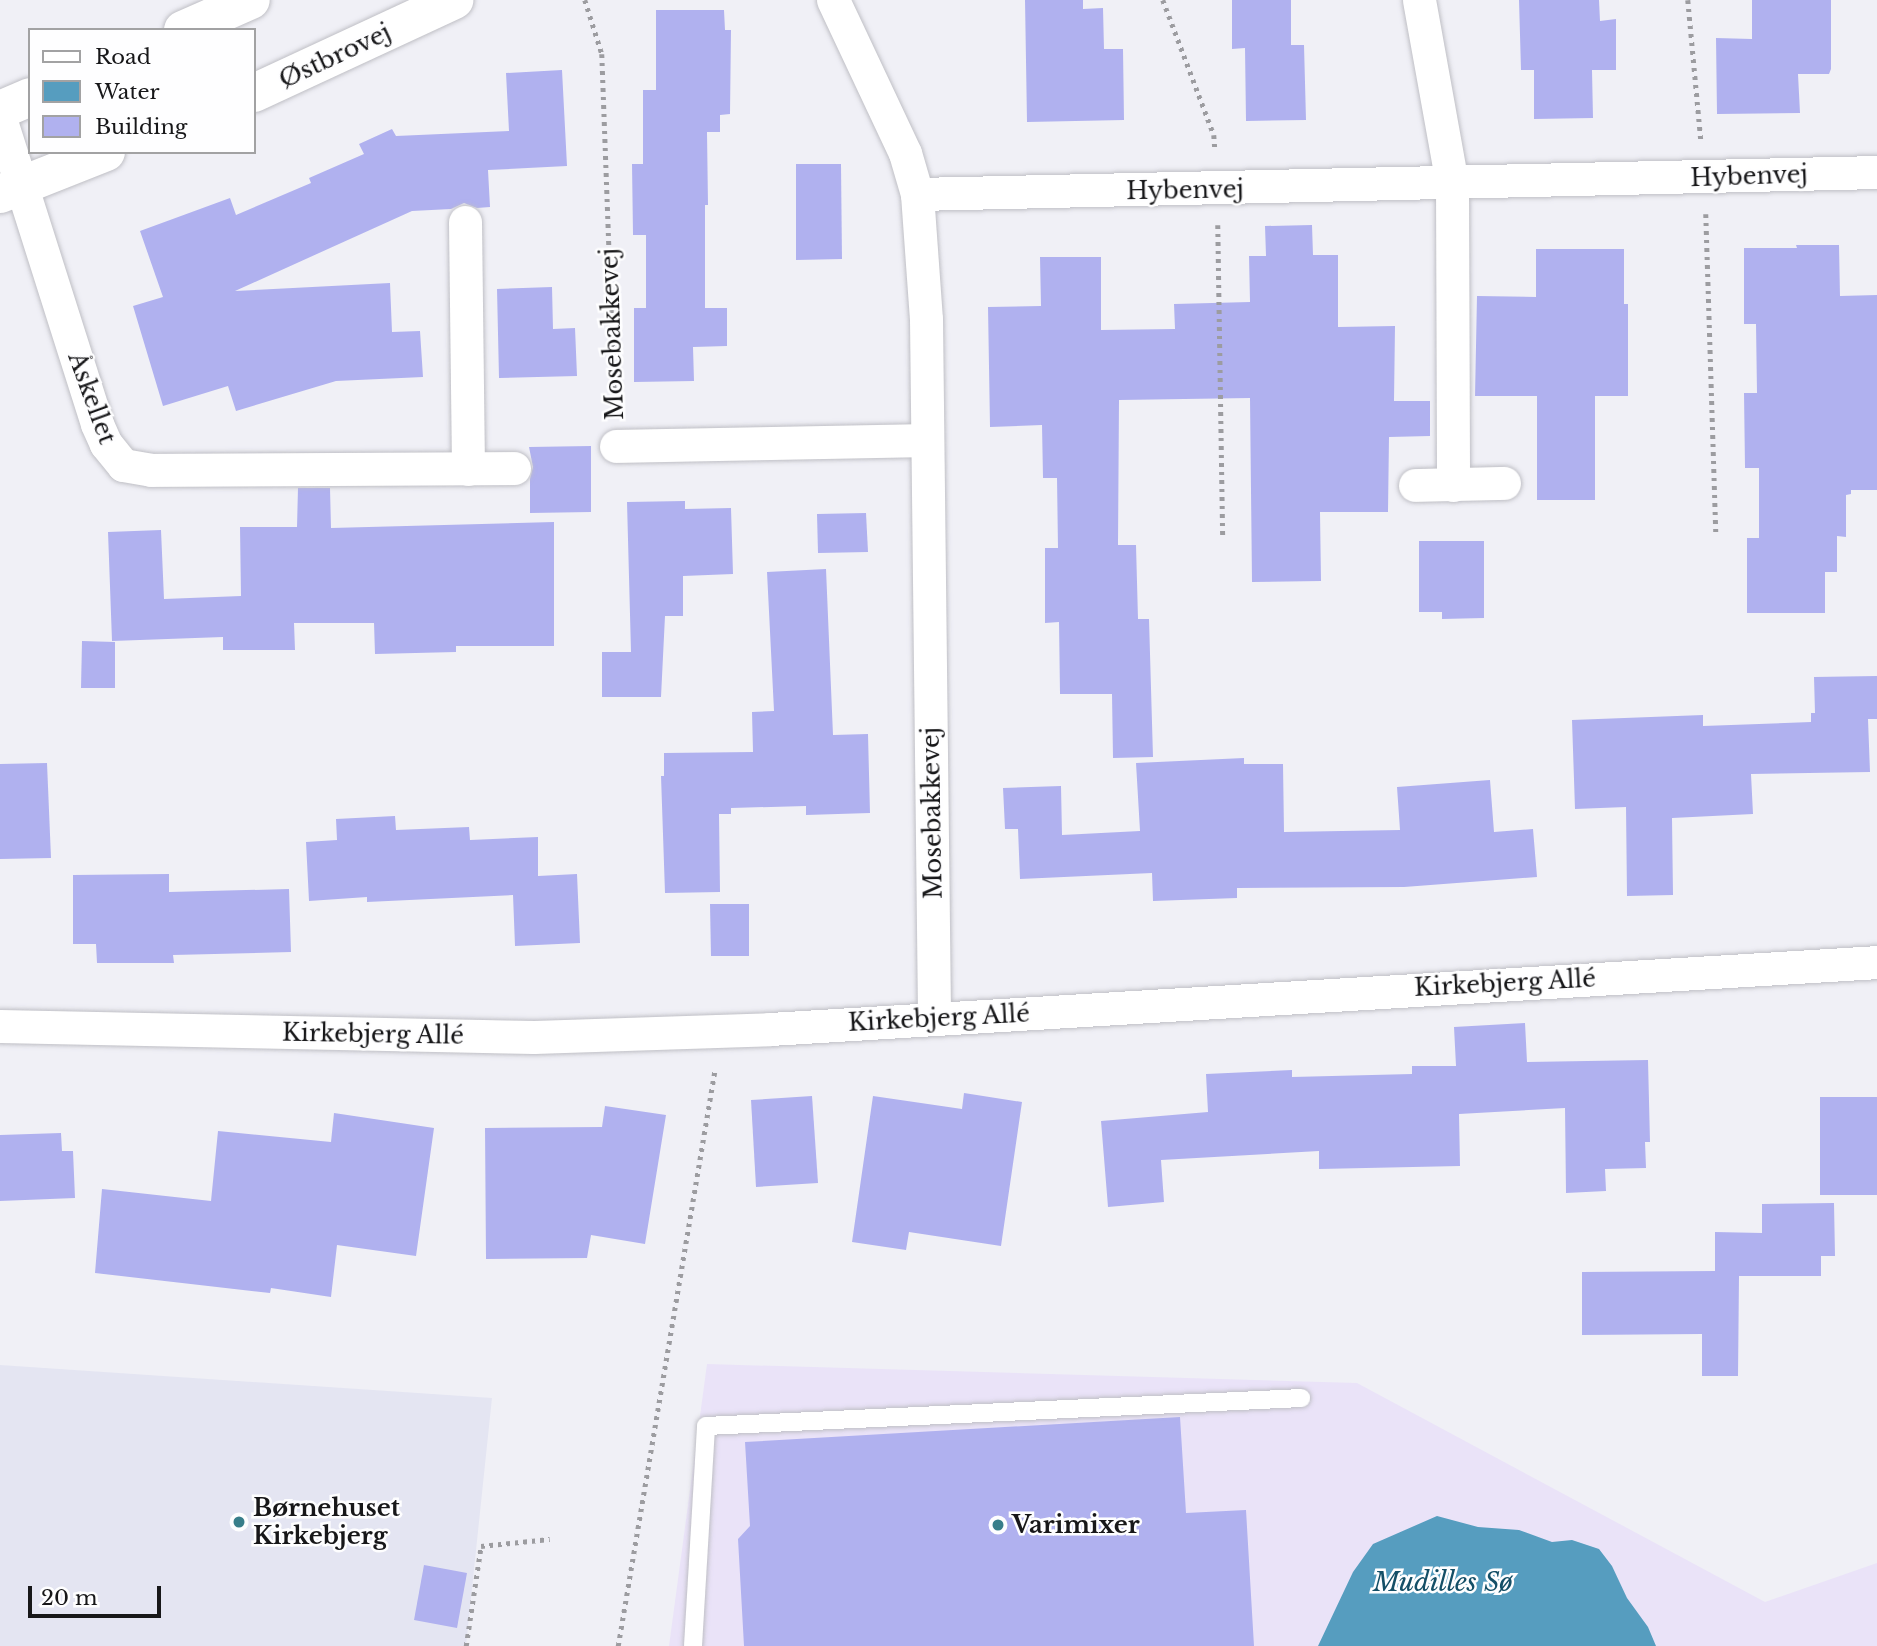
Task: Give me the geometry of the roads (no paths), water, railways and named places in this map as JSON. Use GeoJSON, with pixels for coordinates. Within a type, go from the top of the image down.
{"type":"FeatureCollection","features":[{"type":"Feature","properties":{"kind":"street"},"geometry":{"type":"LineString","coordinates":[[188,28],[251,0]]}},
{"type":"Feature","properties":{"kind":"street","name":"Østbrovej"},"geometry":{"type":"LineString","coordinates":[[256,92],[454,0]]}},
{"type":"Feature","properties":{"kind":"street","name":"Mosebakkevej"},"geometry":{"type":"LineString","coordinates":[[833,0],[900,140],[917,194],[926,319],[934,1017]]}},
{"type":"Feature","properties":{"kind":"street"},"geometry":{"type":"LineString","coordinates":[[1419,0],[1452,183],[1453,485]]}},
{"type":"Feature","properties":{"kind":"street"},"geometry":{"type":"LineString","coordinates":[[0,110],[28,98]]}},
{"type":"Feature","properties":{"kind":"street","name":"Åskellet"},"geometry":{"type":"LineString","coordinates":[[0,118],[11,190],[97,424],[106,444],[123,466],[151,470],[514,468]]}},
{"type":"Feature","properties":{"kind":"street"},"geometry":{"type":"LineString","coordinates":[[11,190],[101,154]]}},
{"type":"Feature","properties":{"kind":"street","name":"Hybenvej"},"geometry":{"type":"LineString","coordinates":[[917,194],[1877,172]]}},
{"type":"Feature","properties":{"kind":"street"},"geometry":{"type":"LineString","coordinates":[[466,222],[468,469]]}},
{"type":"Feature","properties":{"kind":"street","name":"Mosebakkevej"},"geometry":{"type":"LineString","coordinates":[[616,446],[926,440]]}},
{"type":"Feature","properties":{"kind":"street"},"geometry":{"type":"LineString","coordinates":[[1415,485],[1504,484]]}},
{"type":"Feature","properties":{"kind":"street","name":"Kirkebjerg Allé"},"geometry":{"type":"LineString","coordinates":[[0,1026],[534,1037],[721,1030],[1877,962]]}},
{"type":"Feature","properties":{"kind":"lane"},"geometry":{"type":"LineString","coordinates":[[693,1646],[706,1426],[1301,1398]]}},
{"type":"Feature","properties":{"kind":"water","name":"Mudilles Sø"},"geometry":{"type":"Polygon","coordinates":[[[1437,1516],[1478,1527],[1519,1530],[1552,1542],[1572,1540],[1599,1549],[1612,1566],[1627,1598],[1648,1627],[1656,1646],[1318,1646],[1353,1572],[1373,1544],[1437,1516]]]}},
{"type":"Feature","properties":{"kind":"place","name":"Børnehuset Kirkebjerg"},"geometry":{"type":"Point","coordinates":[239,1522]}},
{"type":"Feature","properties":{"kind":"place","name":"Varimixer"},"geometry":{"type":"Point","coordinates":[998,1525]}}]}
